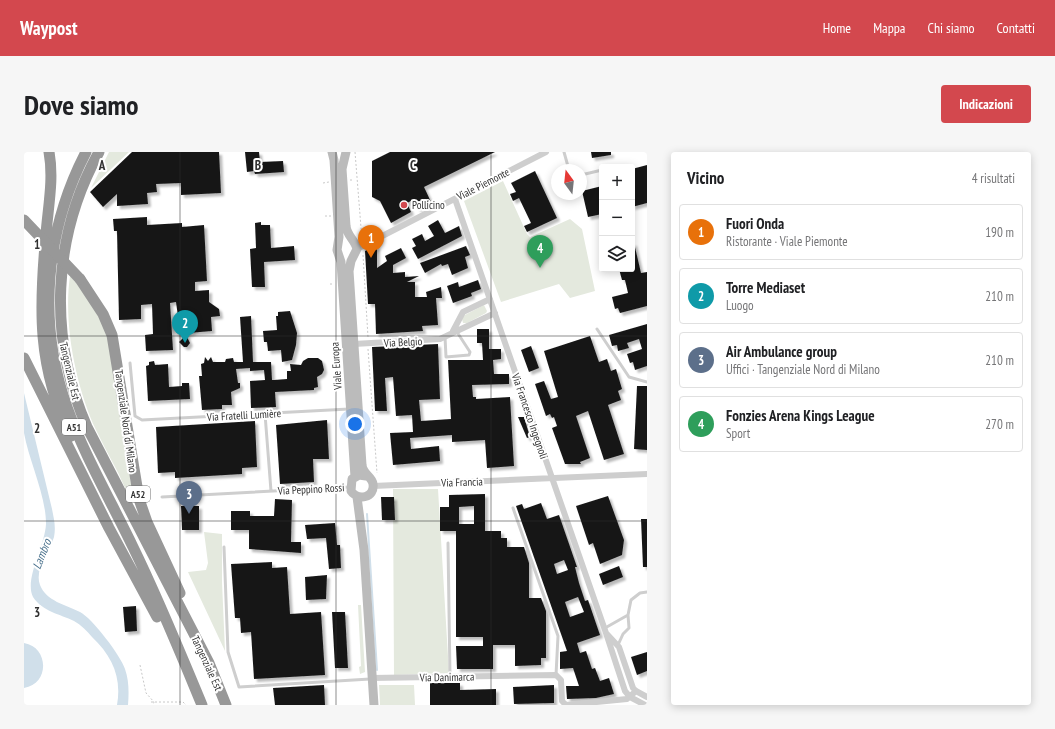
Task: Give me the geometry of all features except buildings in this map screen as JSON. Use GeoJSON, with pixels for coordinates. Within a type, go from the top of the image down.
{"type":"FeatureCollection","features":[{"type":"Feature","properties":{"kind":"highway"},"geometry":{"type":"LineString","coordinates":[[50,152],[51,177],[41,282],[41,314],[45,356],[51,383],[61,417],[193,685]]}},
{"type":"Feature","properties":{"kind":"highway","name":"Tangenziale Est"},"geometry":{"type":"LineString","coordinates":[[86,152],[64,202],[52,256],[49,312],[55,367],[73,424],[142,565],[202,705]]}},
{"type":"Feature","properties":{"kind":"highway","name":"Tangenziale Est"},"geometry":{"type":"LineString","coordinates":[[99,152],[76,202],[63,258],[60,315],[66,364],[77,404],[90,434],[209,663],[226,705]]}},
{"type":"Feature","properties":{"kind":"highway","name":"Tangenziale Nord di Milano"},"geometry":{"type":"LineString","coordinates":[[24,220],[80,280],[103,314],[112,335],[119,369],[133,474],[142,510],[196,624],[209,663]]}},
{"type":"Feature","properties":{"kind":"highway"},"geometry":{"type":"LineString","coordinates":[[24,358],[109,528],[176,651]]}},
{"type":"Feature","properties":{"kind":"street","name":"Viale Piemonte"},"geometry":{"type":"LineString","coordinates":[[360,248],[546,152]]}},
{"type":"Feature","properties":{"kind":"street","name":"Viale Europa"},"geometry":{"type":"LineString","coordinates":[[332,153],[339,157],[346,153]]}},
{"type":"Feature","properties":{"kind":"street","name":"Viale Europa"},"geometry":{"type":"LineString","coordinates":[[332,153],[339,242],[337,247],[341,262],[355,477]]}},
{"type":"Feature","properties":{"kind":"street","name":"Viale Europa"},"geometry":{"type":"LineString","coordinates":[[346,153],[342,168],[346,231],[360,248],[352,257],[349,271],[362,465],[366,476],[372,480],[375,486]]}},
{"type":"Feature","properties":{"kind":"street","name":"Via Francesco Ingegnoli"},"geometry":{"type":"LineString","coordinates":[[455,199],[606,630],[625,691],[630,697]]}},
{"type":"Feature","properties":{"kind":"street"},"geometry":{"type":"LineString","coordinates":[[339,242],[346,238],[352,240]]}},
{"type":"Feature","properties":{"kind":"street"},"geometry":{"type":"LineString","coordinates":[[338,254],[346,259],[352,257]]}},
{"type":"Feature","properties":{"kind":"street"},"geometry":{"type":"LineString","coordinates":[[455,331],[460,316],[463,312],[490,299]]}},
{"type":"Feature","properties":{"kind":"street","name":"Via Belgio"},"geometry":{"type":"LineString","coordinates":[[354,344],[442,338],[495,313]]}},
{"type":"Feature","properties":{"kind":"street","name":"Via Francia"},"geometry":{"type":"LineString","coordinates":[[375,486],[647,474]]}},
{"type":"Feature","properties":{"kind":"street"},"geometry":{"type":"LineString","coordinates":[[364,550],[357,497],[350,487],[352,480],[355,477],[360,475],[366,476]]}},
{"type":"Feature","properties":{"kind":"street"},"geometry":{"type":"LineString","coordinates":[[374,705],[364,550],[364,509],[368,496],[375,486]]}},
{"type":"Feature","properties":{"kind":"street"},"geometry":{"type":"LineString","coordinates":[[357,497],[362,498],[368,496]]}},
{"type":"Feature","properties":{"kind":"street","name":"Via Francesco Ingegnoli"},"geometry":{"type":"LineString","coordinates":[[606,630],[618,645],[636,691]]}},
{"type":"Feature","properties":{"kind":"street"},"geometry":{"type":"LineString","coordinates":[[556,675],[561,680],[562,701],[566,705],[630,697],[645,705]]}},
{"type":"Feature","properties":{"kind":"street","name":"Via Danimarca"},"geometry":{"type":"LineString","coordinates":[[372,678],[556,675]]}},
{"type":"Feature","properties":{"kind":"street"},"geometry":{"type":"LineString","coordinates":[[630,697],[636,691],[647,696]]}},
{"type":"Feature","properties":{"kind":"lane"},"geometry":{"type":"LineString","coordinates":[[564,152],[567,164]]}},
{"type":"Feature","properties":{"kind":"lane"},"geometry":{"type":"LineString","coordinates":[[587,174],[599,171]]}},
{"type":"Feature","properties":{"kind":"lane"},"geometry":{"type":"LineString","coordinates":[[597,329],[629,377],[647,382]]}},
{"type":"Feature","properties":{"kind":"lane"},"geometry":{"type":"LineString","coordinates":[[442,338],[446,357],[469,355],[470,352],[455,331]]}},
{"type":"Feature","properties":{"kind":"lane","name":"Via Fratelli Lumière"},"geometry":{"type":"LineString","coordinates":[[130,363],[135,416],[145,421],[350,409]]}},
{"type":"Feature","properties":{"kind":"lane","name":"Via Peppino Rossi"},"geometry":{"type":"LineString","coordinates":[[265,414],[271,491]]}},
{"type":"Feature","properties":{"kind":"lane","name":"Via Peppino Rossi"},"geometry":{"type":"LineString","coordinates":[[162,497],[350,487]]}},
{"type":"Feature","properties":{"kind":"lane"},"geometry":{"type":"LineString","coordinates":[[513,508],[558,636],[556,675]]}},
{"type":"Feature","properties":{"kind":"lane"},"geometry":{"type":"LineString","coordinates":[[448,543],[450,677]]}},
{"type":"Feature","properties":{"kind":"lane","name":"Via Danimarca"},"geometry":{"type":"LineString","coordinates":[[224,547],[228,652],[240,686],[372,678]]}},
{"type":"Feature","properties":{"kind":"lane"},"geometry":{"type":"LineString","coordinates":[[618,645],[623,634],[629,628],[628,615],[631,600],[640,593],[647,592]]}},
{"type":"Feature","properties":{"kind":"lane"},"geometry":{"type":"LineString","coordinates":[[606,630],[628,615]]}},
{"type":"Feature","properties":{"kind":"path"},"geometry":{"type":"LineString","coordinates":[[355,152],[360,248],[368,344],[375,486]]}},
{"type":"Feature","properties":{"kind":"path"},"geometry":{"type":"LineString","coordinates":[[140,666],[146,693],[154,702]]}},
{"type":"Feature","properties":{"kind":"path"},"geometry":{"type":"LineString","coordinates":[[151,702],[184,702],[186,705]]}},
{"type":"Feature","properties":{"kind":"shaded area"},"geometry":{"type":"Polygon","coordinates":[[[109,152],[129,152],[91,188],[109,152]]]}},
{"type":"Feature","properties":{"kind":"shaded area"},"geometry":{"type":"Polygon","coordinates":[[[503,181],[527,234],[530,237],[570,219],[582,229],[595,291],[570,298],[559,284],[501,302],[464,201],[503,181]]]}},
{"type":"Feature","properties":{"kind":"shaded area"},"geometry":{"type":"Polygon","coordinates":[[[70,276],[85,292],[108,334],[134,503],[128,495],[96,430],[77,375],[68,314],[70,276]]]}},
{"type":"Feature","properties":{"kind":"shaded area"},"geometry":{"type":"Polygon","coordinates":[[[484,305],[487,311],[486,313],[467,323],[463,323],[463,316],[484,305]]]}},
{"type":"Feature","properties":{"kind":"shaded area"},"geometry":{"type":"Polygon","coordinates":[[[393,489],[438,489],[449,673],[394,675],[393,489]]]}},
{"type":"Feature","properties":{"kind":"shaded area"},"geometry":{"type":"Polygon","coordinates":[[[204,532],[222,534],[222,582],[225,651],[188,572],[206,570],[208,563],[204,532]]]}},
{"type":"Feature","properties":{"kind":"shaded area"},"geometry":{"type":"Polygon","coordinates":[[[358,605],[361,605],[365,672],[360,674],[359,667],[361,666],[358,605]]]}},
{"type":"Feature","properties":{"kind":"shaded area"},"geometry":{"type":"Polygon","coordinates":[[[379,685],[414,685],[415,705],[380,705],[379,685]]]}},
{"type":"Feature","properties":{"kind":"water","name":"Lambro"},"geometry":{"type":"Polygon","coordinates":[[[24,393],[52,509],[55,530],[52,543],[39,573],[40,585],[52,599],[80,612],[92,622],[118,655],[127,678],[129,696],[128,705],[117,705],[117,676],[110,659],[99,644],[79,624],[52,612],[42,606],[33,597],[31,581],[45,533],[46,524],[43,501],[24,433],[24,393]]]}},
{"type":"Feature","properties":{"kind":"water"},"geometry":{"type":"Polygon","coordinates":[[[24,643],[32,646],[38,651],[42,658],[43,666],[42,673],[38,680],[32,685],[24,688],[24,643]]]}},
{"type":"Feature","properties":{"kind":"waterway"},"geometry":{"type":"LineString","coordinates":[[367,514],[377,670]]}},
{"type":"Feature","properties":{"kind":"place","name":"Pollicino"},"geometry":{"type":"Point","coordinates":[404,205]}},
{"type":"Feature","properties":{"kind":"place","name":"Fuori Onda"},"geometry":{"type":"Point","coordinates":[371,258]}},
{"type":"Feature","properties":{"kind":"place","name":"Fonzies Arena Kings League"},"geometry":{"type":"Point","coordinates":[540,268]}},
{"type":"Feature","properties":{"kind":"place","name":"Torre Mediaset"},"geometry":{"type":"Point","coordinates":[185,343]}},
{"type":"Feature","properties":{"kind":"place","name":"Air Ambulance group"},"geometry":{"type":"Point","coordinates":[189,514]}}]}
